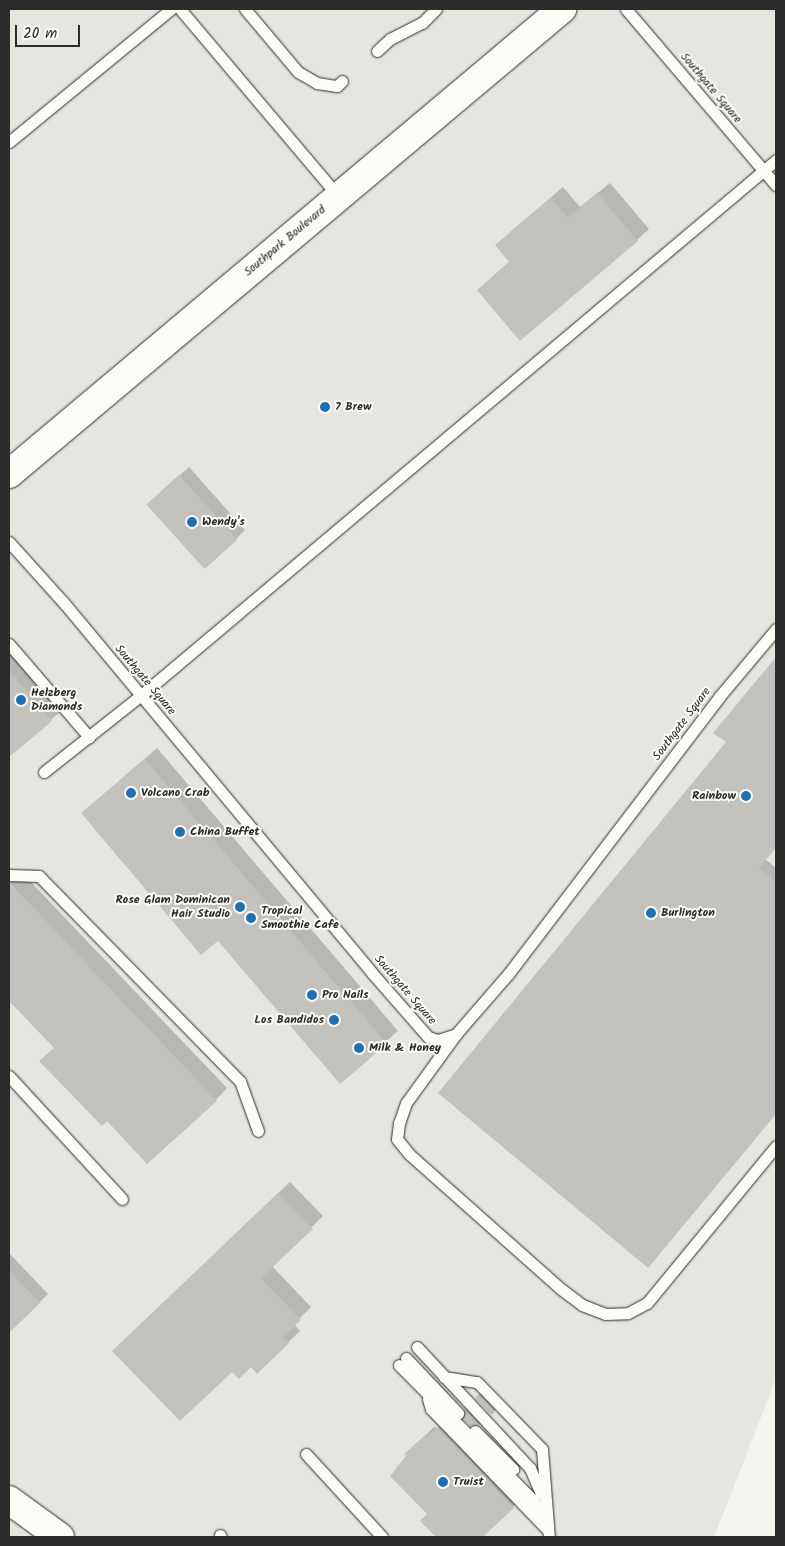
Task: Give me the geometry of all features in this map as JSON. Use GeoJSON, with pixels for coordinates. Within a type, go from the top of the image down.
{"type":"FeatureCollection","features":[{"type":"Feature","properties":{"kind":"main road","name":"Southpark Boulevard"},"geometry":{"type":"LineString","coordinates":[[9,474],[562,9]]}},
{"type":"Feature","properties":{"kind":"main road"},"geometry":{"type":"LineString","coordinates":[[9,1500],[60,1537]]}},
{"type":"Feature","properties":{"kind":"lane"},"geometry":{"type":"LineString","coordinates":[[9,142],[171,9]]}},
{"type":"Feature","properties":{"kind":"lane"},"geometry":{"type":"LineString","coordinates":[[180,9],[338,196]]}},
{"type":"Feature","properties":{"kind":"lane"},"geometry":{"type":"LineString","coordinates":[[245,9],[298,72],[317,83],[337,86],[342,81]]}},
{"type":"Feature","properties":{"kind":"lane"},"geometry":{"type":"LineString","coordinates":[[377,51],[390,39],[422,24],[436,9]]}},
{"type":"Feature","properties":{"kind":"lane","name":"Southgate Square"},"geometry":{"type":"LineString","coordinates":[[626,9],[776,185]]}},
{"type":"Feature","properties":{"kind":"lane"},"geometry":{"type":"LineString","coordinates":[[44,772],[140,696],[776,160]]}},
{"type":"Feature","properties":{"kind":"lane","name":"Southgate Square"},"geometry":{"type":"LineString","coordinates":[[9,542],[428,1037],[438,1040],[456,1034],[509,973],[719,696],[776,629]]}},
{"type":"Feature","properties":{"kind":"lane"},"geometry":{"type":"LineString","coordinates":[[9,644],[89,737]]}},
{"type":"Feature","properties":{"kind":"lane"},"geometry":{"type":"LineString","coordinates":[[9,875],[39,876],[240,1081],[258,1131]]}},
{"type":"Feature","properties":{"kind":"lane"},"geometry":{"type":"LineString","coordinates":[[456,1034],[406,1103],[398,1123],[397,1139],[408,1154],[561,1289],[582,1305],[605,1314],[628,1313],[647,1302],[776,1146]]}},
{"type":"Feature","properties":{"kind":"lane"},"geometry":{"type":"LineString","coordinates":[[9,1076],[122,1199]]}},
{"type":"Feature","properties":{"kind":"lane"},"geometry":{"type":"LineString","coordinates":[[417,1348],[530,1468],[544,1501]]}},
{"type":"Feature","properties":{"kind":"lane"},"geometry":{"type":"LineString","coordinates":[[458,1413],[402,1362],[426,1393],[546,1514]]}},
{"type":"Feature","properties":{"kind":"lane"},"geometry":{"type":"LineString","coordinates":[[444,1377],[477,1382],[542,1450],[544,1501],[548,1534]]}},
{"type":"Feature","properties":{"kind":"lane"},"geometry":{"type":"LineString","coordinates":[[426,1393],[431,1409],[548,1534]]}},
{"type":"Feature","properties":{"kind":"lane"},"geometry":{"type":"LineString","coordinates":[[475,1431],[544,1501]]}},
{"type":"Feature","properties":{"kind":"lane"},"geometry":{"type":"LineString","coordinates":[[306,1454],[382,1537]]}},
{"type":"Feature","properties":{"kind":"shaded area"},"geometry":{"type":"Polygon","coordinates":[[[9,9],[776,9],[776,1379],[714,1537],[9,1537],[9,9]]]}},
{"type":"Feature","properties":{"kind":"building"},"geometry":{"type":"Polygon","coordinates":[[[597,193],[638,241],[520,341],[477,290],[509,262],[495,245],[551,198],[568,218],[597,193]]]}},
{"type":"Feature","properties":{"kind":"building","name":"Wendy's"},"geometry":{"type":"Polygon","coordinates":[[[179,475],[237,540],[205,569],[146,504],[179,475]]]}},
{"type":"Feature","properties":{"kind":"building"},"geometry":{"type":"Polygon","coordinates":[[[776,657],[776,848],[759,868],[776,882],[776,1114],[648,1268],[438,1093],[726,742],[713,733],[776,657]]]}},
{"type":"Feature","properties":{"kind":"building","name":"Helzberg Diamonds"},"geometry":{"type":"Polygon","coordinates":[[[9,670],[52,721],[9,757],[9,670]]]}},
{"type":"Feature","properties":{"kind":"building"},"geometry":{"type":"Polygon","coordinates":[[[145,759],[387,1044],[340,1084],[218,941],[201,955],[81,813],[145,759]]]}},
{"type":"Feature","properties":{"kind":"building"},"geometry":{"type":"Polygon","coordinates":[[[9,882],[217,1101],[147,1164],[107,1121],[102,1126],[39,1061],[54,1048],[9,1001],[9,882]]]}},
{"type":"Feature","properties":{"kind":"building"},"geometry":{"type":"Polygon","coordinates":[[[278,1193],[313,1229],[261,1278],[301,1320],[283,1337],[289,1343],[257,1374],[251,1367],[239,1379],[232,1372],[180,1421],[112,1351],[278,1193]]]}},
{"type":"Feature","properties":{"kind":"building"},"geometry":{"type":"Polygon","coordinates":[[[9,1270],[40,1303],[9,1333],[9,1270]]]}},
{"type":"Feature","properties":{"kind":"building"},"geometry":{"type":"Polygon","coordinates":[[[479,1394],[495,1412],[491,1415],[475,1398],[479,1394]]]}},
{"type":"Feature","properties":{"kind":"building"},"geometry":{"type":"Polygon","coordinates":[[[464,1408],[480,1426],[470,1426],[463,1419],[464,1408]]]}},
{"type":"Feature","properties":{"kind":"building","name":"Truist"},"geometry":{"type":"Polygon","coordinates":[[[438,1427],[514,1508],[483,1537],[436,1537],[420,1521],[427,1514],[390,1476],[406,1456],[404,1454],[424,1436],[426,1438],[438,1427]]]}},
{"type":"Feature","properties":{"kind":"place","name":"7 Brew"},"geometry":{"type":"Point","coordinates":[325,407]}},
{"type":"Feature","properties":{"kind":"place","name":"Wendy's"},"geometry":{"type":"Point","coordinates":[192,522]}},
{"type":"Feature","properties":{"kind":"place","name":"Helzberg Diamonds"},"geometry":{"type":"Point","coordinates":[21,700]}},
{"type":"Feature","properties":{"kind":"place","name":"Volcano Crab"},"geometry":{"type":"Point","coordinates":[131,793]}},
{"type":"Feature","properties":{"kind":"place","name":"Rainbow"},"geometry":{"type":"Point","coordinates":[746,796]}},
{"type":"Feature","properties":{"kind":"place","name":"China Buffet"},"geometry":{"type":"Point","coordinates":[180,832]}},
{"type":"Feature","properties":{"kind":"place","name":"Rose Glam Dominican Hair Studio"},"geometry":{"type":"Point","coordinates":[240,907]}},
{"type":"Feature","properties":{"kind":"place","name":"Burlington"},"geometry":{"type":"Point","coordinates":[651,913]}},
{"type":"Feature","properties":{"kind":"place","name":"Tropical Smoothie Cafe"},"geometry":{"type":"Point","coordinates":[251,918]}},
{"type":"Feature","properties":{"kind":"place","name":"Pro Nails"},"geometry":{"type":"Point","coordinates":[312,995]}},
{"type":"Feature","properties":{"kind":"place","name":"Los Bandidos"},"geometry":{"type":"Point","coordinates":[334,1020]}},
{"type":"Feature","properties":{"kind":"place","name":"Milk & Honey"},"geometry":{"type":"Point","coordinates":[359,1048]}},
{"type":"Feature","properties":{"kind":"place","name":"Truist"},"geometry":{"type":"Point","coordinates":[443,1482]}}]}
